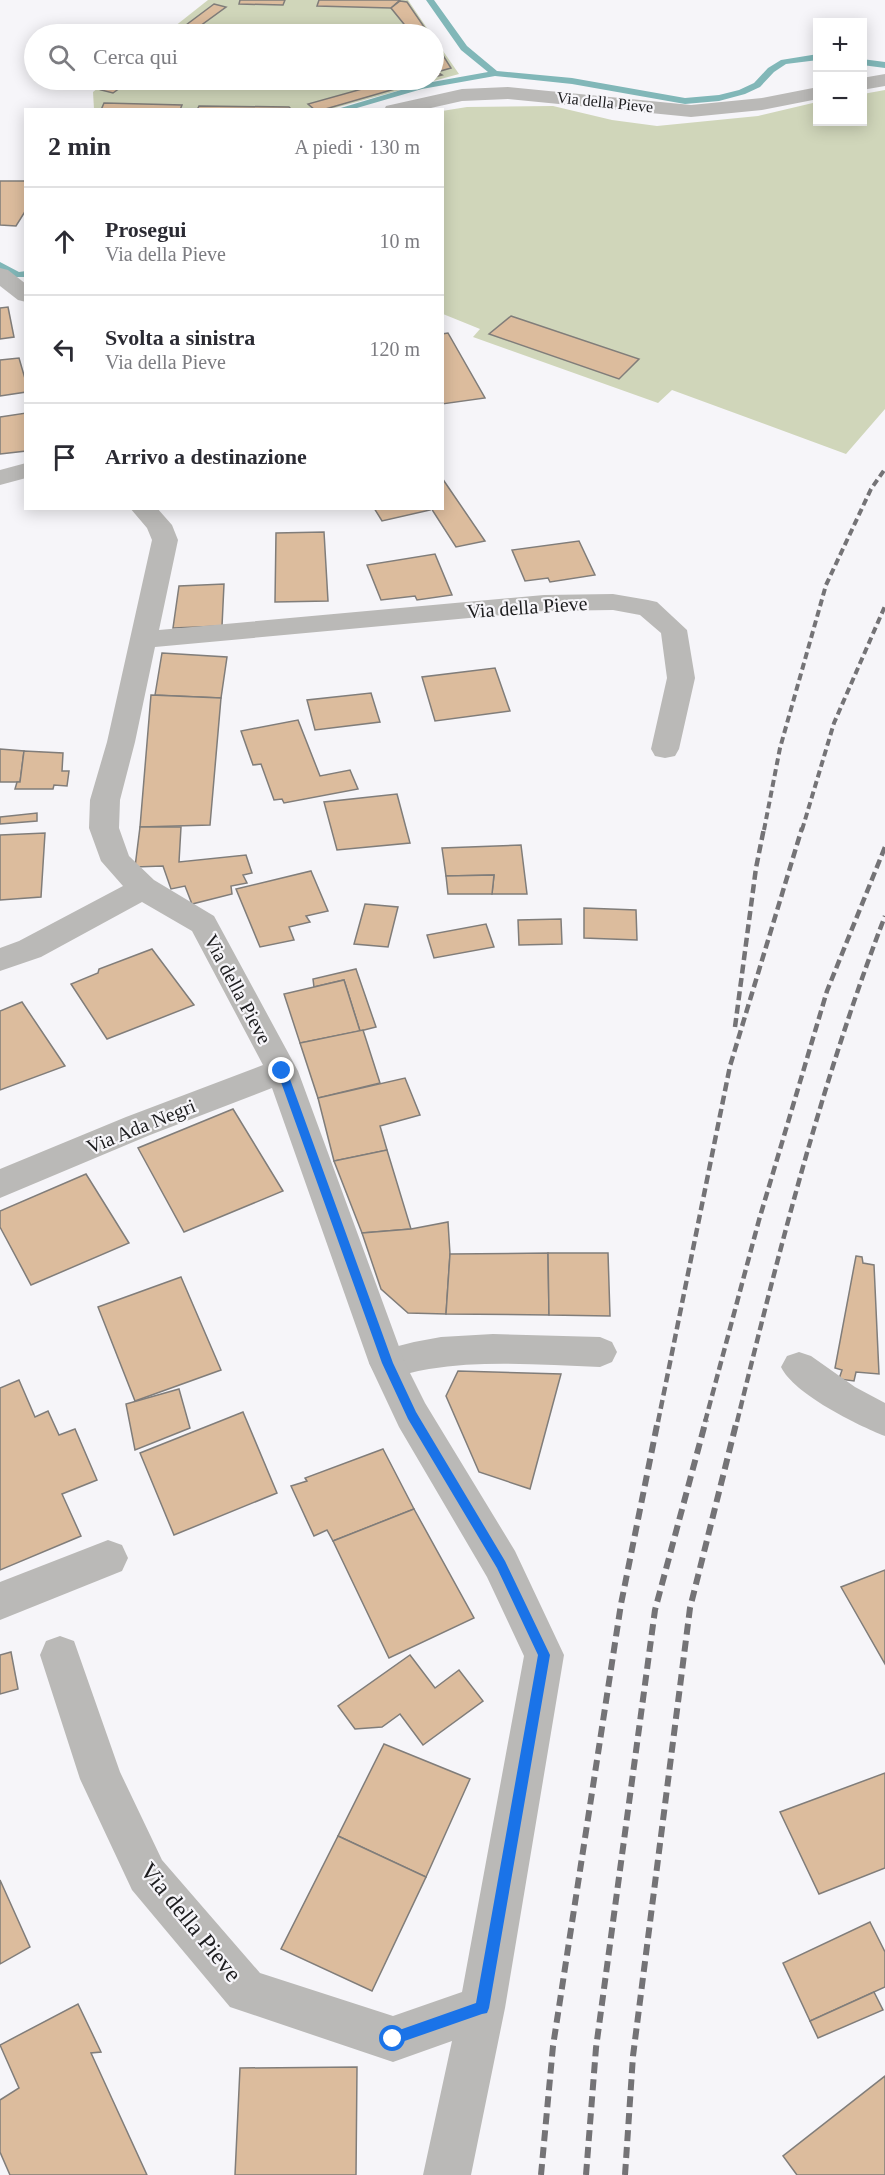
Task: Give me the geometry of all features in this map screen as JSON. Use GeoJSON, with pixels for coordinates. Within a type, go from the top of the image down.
{"type":"FeatureCollection","features":[{"type":"Feature","properties":{"kind":"street"},"geometry":{"type":"LineString","coordinates":[[867,83],[885,80]]}},
{"type":"Feature","properties":{"kind":"street","name":"Via della Pieve"},"geometry":{"type":"LineString","coordinates":[[402,108],[462,95],[508,93],[691,111],[762,104],[813,94]]}},
{"type":"Feature","properties":{"kind":"street"},"geometry":{"type":"LineString","coordinates":[[0,275],[24,294]]}},
{"type":"Feature","properties":{"kind":"street"},"geometry":{"type":"LineString","coordinates":[[0,295],[24,296]]}},
{"type":"Feature","properties":{"kind":"street"},"geometry":{"type":"LineString","coordinates":[[0,478],[24,471]]}},
{"type":"Feature","properties":{"kind":"street","name":"Via della Pieve"},"geometry":{"type":"LineString","coordinates":[[144,510],[159,525],[165,540],[121,742],[105,800],[104,828],[116,861],[143,888],[203,924],[282,1071],[387,1363],[412,1415],[501,1564],[544,1655],[482,2008],[447,2175]]}},
{"type":"Feature","properties":{"kind":"street","name":"Via della Pieve"},"geometry":{"type":"LineString","coordinates":[[143,640],[544,603],[613,602],[648,608],[674,630],[681,678],[665,749]]}},
{"type":"Feature","properties":{"kind":"street"},"geometry":{"type":"LineString","coordinates":[[0,960],[30,949],[143,888]]}},
{"type":"Feature","properties":{"kind":"street","name":"Via Ada Negri"},"geometry":{"type":"LineString","coordinates":[[0,1184],[138,1126],[282,1071]]}},
{"type":"Feature","properties":{"kind":"street"},"geometry":{"type":"LineString","coordinates":[[0,1601],[108,1558]]}},
{"type":"Feature","properties":{"kind":"street","name":"Via della Pieve"},"geometry":{"type":"LineString","coordinates":[[60,1655],[101,1779],[147,1875],[246,1991],[393,2039],[482,2008]]}},
{"type":"Feature","properties":{"kind":"lane"},"geometry":{"type":"LineString","coordinates":[[387,1363],[450,1349],[600,1352]]}},
{"type":"Feature","properties":{"kind":"lane"},"geometry":{"type":"LineString","coordinates":[[799,1367],[842,1398],[885,1419]]}},
{"type":"Feature","properties":{"kind":"green space"},"geometry":{"type":"Polygon","coordinates":[[[208,0],[408,0],[424,24],[178,24],[208,0]]]}},
{"type":"Feature","properties":{"kind":"green space"},"geometry":{"type":"Polygon","coordinates":[[[444,52],[459,74],[444,78],[444,52]]]}},
{"type":"Feature","properties":{"kind":"green space"},"geometry":{"type":"Polygon","coordinates":[[[96,90],[400,90],[335,108],[94,108],[93,92],[96,90]]]}},
{"type":"Feature","properties":{"kind":"green space"},"geometry":{"type":"Polygon","coordinates":[[[885,90],[885,409],[846,454],[672,390],[658,403],[473,337],[480,329],[444,314],[444,111],[467,107],[553,106],[612,120],[657,126],[758,116],[813,103],[813,126],[867,126],[867,93],[885,90]]]}},
{"type":"Feature","properties":{"kind":"building"},"geometry":{"type":"Polygon","coordinates":[[[240,0],[285,0],[283,5],[239,4],[240,0]]]}},
{"type":"Feature","properties":{"kind":"building"},"geometry":{"type":"Polygon","coordinates":[[[319,0],[400,0],[391,8],[317,6],[319,0]]]}},
{"type":"Feature","properties":{"kind":"building"},"geometry":{"type":"Polygon","coordinates":[[[400,1],[407,2],[422,24],[404,24],[391,8],[400,1]]]}},
{"type":"Feature","properties":{"kind":"building"},"geometry":{"type":"Polygon","coordinates":[[[214,4],[226,7],[203,24],[187,24],[214,4]]]}},
{"type":"Feature","properties":{"kind":"building"},"geometry":{"type":"Polygon","coordinates":[[[444,57],[451,68],[444,70],[444,57]]]}},
{"type":"Feature","properties":{"kind":"building"},"geometry":{"type":"Polygon","coordinates":[[[101,90],[117,90],[113,93],[101,90]]]}},
{"type":"Feature","properties":{"kind":"building"},"geometry":{"type":"Polygon","coordinates":[[[358,90],[391,90],[329,108],[313,108],[308,104],[358,90]]]}},
{"type":"Feature","properties":{"kind":"building"},"geometry":{"type":"Polygon","coordinates":[[[104,103],[182,105],[181,108],[102,108],[104,103]]]}},
{"type":"Feature","properties":{"kind":"building"},"geometry":{"type":"Polygon","coordinates":[[[199,106],[290,108],[198,108],[199,106]]]}},
{"type":"Feature","properties":{"kind":"building"},"geometry":{"type":"Polygon","coordinates":[[[0,181],[24,181],[24,213],[16,226],[0,225],[0,181]]]}},
{"type":"Feature","properties":{"kind":"building"},"geometry":{"type":"Polygon","coordinates":[[[8,307],[14,337],[0,339],[0,308],[8,307]]]}},
{"type":"Feature","properties":{"kind":"building"},"geometry":{"type":"Polygon","coordinates":[[[511,316],[639,359],[619,379],[489,334],[511,316]]]}},
{"type":"Feature","properties":{"kind":"building"},"geometry":{"type":"Polygon","coordinates":[[[448,333],[485,398],[444,404],[444,334],[448,333]]]}},
{"type":"Feature","properties":{"kind":"building"},"geometry":{"type":"Polygon","coordinates":[[[19,358],[24,375],[24,392],[0,396],[0,360],[19,358]]]}},
{"type":"Feature","properties":{"kind":"building"},"geometry":{"type":"Polygon","coordinates":[[[24,413],[24,451],[0,454],[0,417],[24,413]]]}},
{"type":"Feature","properties":{"kind":"building"},"geometry":{"type":"Polygon","coordinates":[[[444,481],[485,541],[456,547],[432,510],[444,510],[444,481]]]}},
{"type":"Feature","properties":{"kind":"building"},"geometry":{"type":"Polygon","coordinates":[[[375,510],[430,510],[382,521],[375,510]]]}},
{"type":"Feature","properties":{"kind":"building"},"geometry":{"type":"Polygon","coordinates":[[[324,532],[328,601],[275,602],[276,533],[324,532]]]}},
{"type":"Feature","properties":{"kind":"building"},"geometry":{"type":"Polygon","coordinates":[[[579,541],[595,575],[550,582],[548,578],[525,581],[512,550],[579,541]]]}},
{"type":"Feature","properties":{"kind":"building"},"geometry":{"type":"Polygon","coordinates":[[[435,554],[452,595],[417,600],[415,596],[381,600],[367,565],[435,554]]]}},
{"type":"Feature","properties":{"kind":"building"},"geometry":{"type":"Polygon","coordinates":[[[224,584],[222,626],[173,628],[179,586],[224,584]]]}},
{"type":"Feature","properties":{"kind":"building"},"geometry":{"type":"Polygon","coordinates":[[[162,653],[227,657],[221,698],[155,695],[162,653]]]}},
{"type":"Feature","properties":{"kind":"building"},"geometry":{"type":"Polygon","coordinates":[[[495,668],[510,711],[435,721],[422,677],[495,668]]]}},
{"type":"Feature","properties":{"kind":"building"},"geometry":{"type":"Polygon","coordinates":[[[371,693],[380,722],[315,730],[307,700],[371,693]]]}},
{"type":"Feature","properties":{"kind":"building"},"geometry":{"type":"Polygon","coordinates":[[[151,695],[221,698],[210,825],[140,827],[151,695]]]}},
{"type":"Feature","properties":{"kind":"building"},"geometry":{"type":"Polygon","coordinates":[[[298,720],[320,776],[350,770],[358,789],[284,803],[282,799],[274,800],[261,764],[253,765],[241,731],[298,720]]]}},
{"type":"Feature","properties":{"kind":"building"},"geometry":{"type":"Polygon","coordinates":[[[0,749],[24,751],[20,782],[0,782],[0,749]]]}},
{"type":"Feature","properties":{"kind":"building"},"geometry":{"type":"Polygon","coordinates":[[[24,751],[63,753],[62,771],[69,771],[67,786],[54,785],[53,789],[15,789],[17,782],[20,782],[24,751]]]}},
{"type":"Feature","properties":{"kind":"building"},"geometry":{"type":"Polygon","coordinates":[[[397,794],[410,843],[337,850],[324,802],[397,794]]]}},
{"type":"Feature","properties":{"kind":"building"},"geometry":{"type":"Polygon","coordinates":[[[37,813],[37,821],[0,824],[0,817],[37,813]]]}},
{"type":"Feature","properties":{"kind":"building"},"geometry":{"type":"Polygon","coordinates":[[[140,827],[181,827],[179,862],[246,855],[252,873],[243,875],[247,883],[231,886],[232,894],[192,904],[185,886],[171,889],[163,866],[135,867],[140,827]]]}},
{"type":"Feature","properties":{"kind":"building"},"geometry":{"type":"Polygon","coordinates":[[[45,833],[41,897],[0,900],[0,835],[45,833]]]}},
{"type":"Feature","properties":{"kind":"building"},"geometry":{"type":"Polygon","coordinates":[[[521,845],[527,894],[492,894],[494,875],[446,876],[442,848],[521,845]]]}},
{"type":"Feature","properties":{"kind":"building"},"geometry":{"type":"Polygon","coordinates":[[[311,871],[328,911],[306,916],[310,922],[289,927],[294,940],[260,947],[236,889],[311,871]]]}},
{"type":"Feature","properties":{"kind":"building"},"geometry":{"type":"Polygon","coordinates":[[[494,875],[492,894],[448,894],[446,876],[494,875]]]}},
{"type":"Feature","properties":{"kind":"building"},"geometry":{"type":"Polygon","coordinates":[[[365,904],[398,907],[388,947],[354,944],[365,904]]]}},
{"type":"Feature","properties":{"kind":"building"},"geometry":{"type":"Polygon","coordinates":[[[584,908],[636,910],[637,940],[584,938],[584,908]]]}},
{"type":"Feature","properties":{"kind":"building"},"geometry":{"type":"Polygon","coordinates":[[[561,919],[562,944],[519,945],[518,920],[561,919]]]}},
{"type":"Feature","properties":{"kind":"building"},"geometry":{"type":"Polygon","coordinates":[[[486,924],[494,947],[434,958],[427,935],[486,924]]]}},
{"type":"Feature","properties":{"kind":"building"},"geometry":{"type":"Polygon","coordinates":[[[152,949],[194,1005],[107,1039],[71,984],[98,973],[99,969],[152,949]]]}},
{"type":"Feature","properties":{"kind":"building"},"geometry":{"type":"Polygon","coordinates":[[[356,969],[376,1027],[360,1031],[344,980],[314,987],[313,979],[356,969]]]}},
{"type":"Feature","properties":{"kind":"building"},"geometry":{"type":"Polygon","coordinates":[[[344,980],[360,1031],[300,1043],[284,994],[344,980]]]}},
{"type":"Feature","properties":{"kind":"building"},"geometry":{"type":"Polygon","coordinates":[[[22,1002],[65,1066],[0,1090],[0,1011],[22,1002]]]}},
{"type":"Feature","properties":{"kind":"building"},"geometry":{"type":"Polygon","coordinates":[[[363,1030],[380,1083],[318,1098],[300,1043],[363,1030]]]}},
{"type":"Feature","properties":{"kind":"building"},"geometry":{"type":"Polygon","coordinates":[[[405,1078],[420,1115],[380,1126],[387,1150],[334,1161],[318,1098],[405,1078]]]}},
{"type":"Feature","properties":{"kind":"building"},"geometry":{"type":"Polygon","coordinates":[[[233,1109],[283,1191],[184,1232],[138,1148],[233,1109]]]}},
{"type":"Feature","properties":{"kind":"building"},"geometry":{"type":"Polygon","coordinates":[[[387,1150],[411,1229],[362,1233],[334,1161],[387,1150]]]}},
{"type":"Feature","properties":{"kind":"building"},"geometry":{"type":"Polygon","coordinates":[[[86,1174],[129,1243],[31,1285],[0,1227],[0,1211],[86,1174]]]}},
{"type":"Feature","properties":{"kind":"building"},"geometry":{"type":"Polygon","coordinates":[[[448,1222],[450,1254],[446,1314],[408,1313],[381,1289],[362,1233],[411,1229],[448,1222]]]}},
{"type":"Feature","properties":{"kind":"building"},"geometry":{"type":"Polygon","coordinates":[[[548,1253],[549,1315],[446,1314],[450,1254],[548,1253]]]}},
{"type":"Feature","properties":{"kind":"building"},"geometry":{"type":"Polygon","coordinates":[[[548,1253],[608,1253],[610,1316],[549,1315],[548,1253]]]}},
{"type":"Feature","properties":{"kind":"building"},"geometry":{"type":"Polygon","coordinates":[[[856,1256],[862,1257],[863,1263],[874,1265],[879,1374],[856,1372],[854,1381],[839,1379],[842,1370],[835,1368],[856,1256]]]}},
{"type":"Feature","properties":{"kind":"building"},"geometry":{"type":"Polygon","coordinates":[[[181,1277],[221,1370],[135,1401],[98,1307],[181,1277]]]}},
{"type":"Feature","properties":{"kind":"building"},"geometry":{"type":"Polygon","coordinates":[[[458,1371],[561,1374],[530,1489],[479,1472],[446,1396],[458,1371]]]}},
{"type":"Feature","properties":{"kind":"building"},"geometry":{"type":"Polygon","coordinates":[[[19,1380],[35,1417],[48,1411],[59,1435],[75,1429],[97,1480],[62,1494],[81,1536],[0,1570],[0,1388],[19,1380]]]}},
{"type":"Feature","properties":{"kind":"building"},"geometry":{"type":"Polygon","coordinates":[[[179,1389],[190,1428],[135,1450],[126,1404],[179,1389]]]}},
{"type":"Feature","properties":{"kind":"building"},"geometry":{"type":"Polygon","coordinates":[[[243,1412],[277,1493],[174,1535],[140,1453],[243,1412]]]}},
{"type":"Feature","properties":{"kind":"building"},"geometry":{"type":"Polygon","coordinates":[[[383,1449],[414,1509],[333,1541],[327,1530],[314,1536],[291,1486],[307,1481],[305,1478],[383,1449]]]}},
{"type":"Feature","properties":{"kind":"building"},"geometry":{"type":"Polygon","coordinates":[[[414,1509],[474,1618],[389,1658],[333,1541],[414,1509]]]}},
{"type":"Feature","properties":{"kind":"building"},"geometry":{"type":"Polygon","coordinates":[[[885,1570],[885,1664],[841,1587],[885,1570]]]}},
{"type":"Feature","properties":{"kind":"building"},"geometry":{"type":"Polygon","coordinates":[[[11,1652],[18,1689],[0,1694],[0,1655],[11,1652]]]}},
{"type":"Feature","properties":{"kind":"building"},"geometry":{"type":"Polygon","coordinates":[[[410,1655],[435,1688],[459,1670],[483,1701],[423,1745],[400,1714],[382,1727],[355,1729],[338,1706],[410,1655]]]}},
{"type":"Feature","properties":{"kind":"building"},"geometry":{"type":"Polygon","coordinates":[[[384,1744],[470,1779],[426,1877],[338,1836],[384,1744]]]}},
{"type":"Feature","properties":{"kind":"building"},"geometry":{"type":"Polygon","coordinates":[[[885,1773],[885,1868],[819,1894],[780,1812],[885,1773]]]}},
{"type":"Feature","properties":{"kind":"building"},"geometry":{"type":"Polygon","coordinates":[[[338,1836],[426,1877],[372,1991],[281,1949],[338,1836]]]}},
{"type":"Feature","properties":{"kind":"building"},"geometry":{"type":"Polygon","coordinates":[[[0,1880],[30,1947],[0,1964],[0,1880]]]}},
{"type":"Feature","properties":{"kind":"building"},"geometry":{"type":"Polygon","coordinates":[[[870,1922],[885,1952],[885,1987],[810,2021],[783,1963],[870,1922]]]}},
{"type":"Feature","properties":{"kind":"building"},"geometry":{"type":"Polygon","coordinates":[[[874,1992],[883,2010],[818,2038],[810,2021],[874,1992]]]}},
{"type":"Feature","properties":{"kind":"building"},"geometry":{"type":"Polygon","coordinates":[[[78,2004],[101,2052],[91,2053],[147,2175],[10,2175],[0,2152],[0,2100],[19,2088],[0,2045],[78,2004]]]}},
{"type":"Feature","properties":{"kind":"building"},"geometry":{"type":"Polygon","coordinates":[[[357,2067],[356,2175],[235,2175],[240,2068],[357,2067]]]}},
{"type":"Feature","properties":{"kind":"building"},"geometry":{"type":"Polygon","coordinates":[[[885,2076],[885,2175],[797,2175],[783,2156],[885,2076]]]}},
{"type":"Feature","properties":{"kind":"waterway"},"geometry":{"type":"LineString","coordinates":[[430,0],[464,48],[495,73]]}},
{"type":"Feature","properties":{"kind":"waterway"},"geometry":{"type":"LineString","coordinates":[[495,73],[572,81],[685,101],[719,98],[742,92],[757,85],[771,70],[784,62],[813,58]]}},
{"type":"Feature","properties":{"kind":"waterway"},"geometry":{"type":"LineString","coordinates":[[867,63],[885,65]]}},
{"type":"Feature","properties":{"kind":"waterway"},"geometry":{"type":"LineString","coordinates":[[444,83],[495,73]]}},
{"type":"Feature","properties":{"kind":"waterway"},"geometry":{"type":"LineString","coordinates":[[345,108],[410,90]]}},
{"type":"Feature","properties":{"kind":"waterway"},"geometry":{"type":"LineString","coordinates":[[0,265],[17,275],[24,274]]}},
{"type":"Feature","properties":{"kind":"railway"},"geometry":{"type":"LineString","coordinates":[[764,830],[780,748],[826,585],[871,489],[885,469]]}},
{"type":"Feature","properties":{"kind":"railway"},"geometry":{"type":"LineString","coordinates":[[802,830],[834,723],[885,606]]}},
{"type":"Feature","properties":{"kind":"railway"},"geometry":{"type":"LineString","coordinates":[[735,1027],[756,868],[764,828]]}},
{"type":"Feature","properties":{"kind":"railway"},"geometry":{"type":"LineString","coordinates":[[658,1422],[730,1066],[802,828]]}},
{"type":"Feature","properties":{"kind":"railway"},"geometry":{"type":"LineString","coordinates":[[705,1422],[759,1220],[827,991],[885,847]]}},
{"type":"Feature","properties":{"kind":"railway"},"geometry":{"type":"LineString","coordinates":[[737,1422],[803,1166],[841,1040],[885,916]]}},
{"type":"Feature","properties":{"kind":"railway"},"geometry":{"type":"LineString","coordinates":[[541,2175],[553,2046],[621,1604],[658,1420]]}},
{"type":"Feature","properties":{"kind":"railway"},"geometry":{"type":"LineString","coordinates":[[586,2175],[596,2048],[655,1610],[706,1420]]}},
{"type":"Feature","properties":{"kind":"railway"},"geometry":{"type":"LineString","coordinates":[[625,2175],[633,2056],[690,1608],[737,1420]]}},
{"type":"Feature","properties":{"kind":"route"},"geometry":{"type":"LineString","coordinates":[[282,1071],[387,1363],[412,1415],[501,1564],[544,1655],[482,2008],[393,2039]]}}]}
